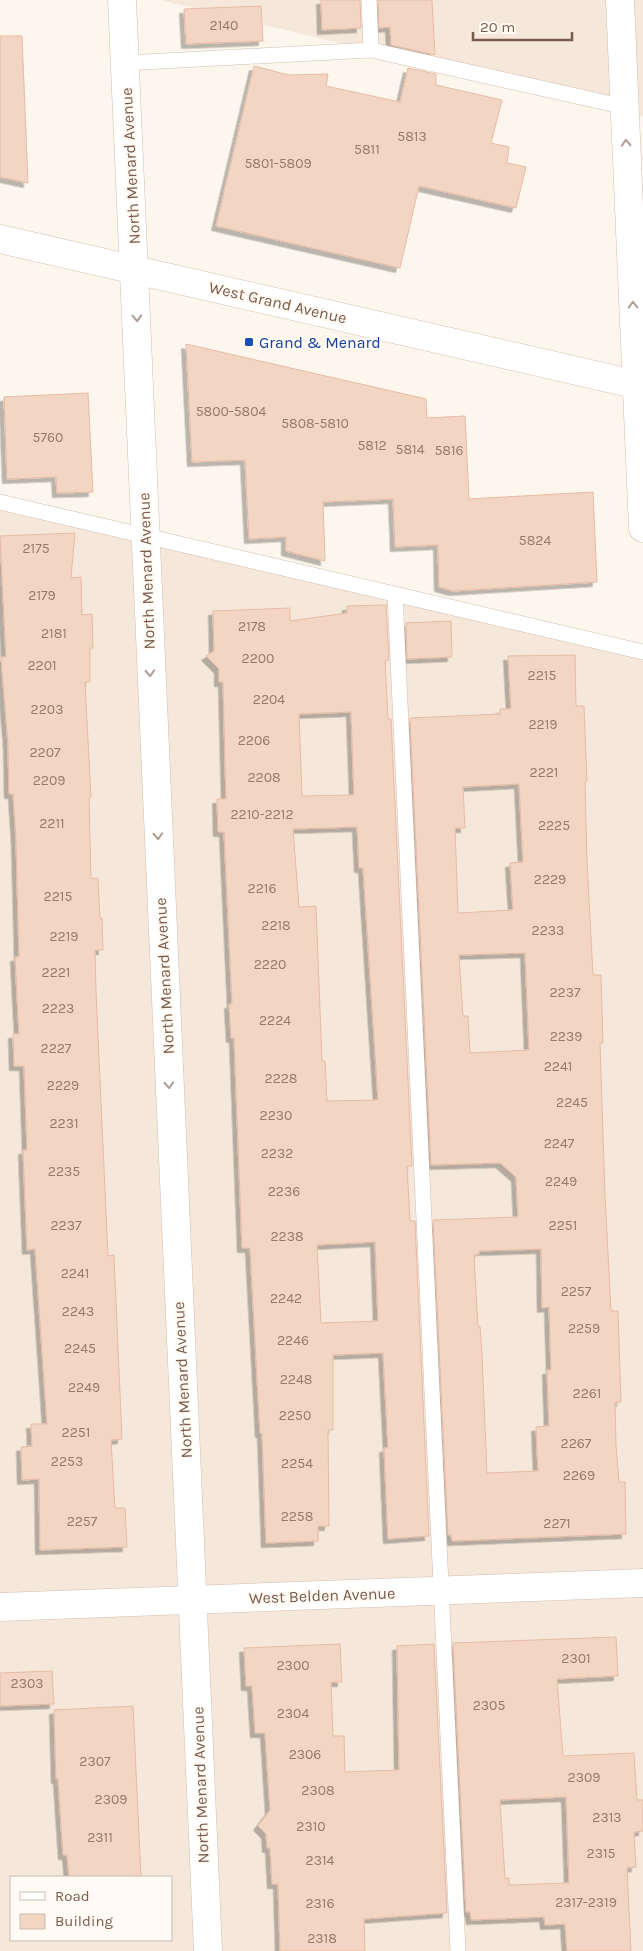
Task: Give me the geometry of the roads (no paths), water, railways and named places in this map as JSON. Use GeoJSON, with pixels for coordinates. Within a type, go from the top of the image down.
{"type":"FeatureCollection","features":[{"type":"Feature","properties":{"kind":"street","name":"North Menard Avenue"},"geometry":{"type":"LineString","coordinates":[[122,0],[135,270],[144,537],[208,1951]]}},
{"type":"Feature","properties":{"kind":"street"},"geometry":{"type":"LineString","coordinates":[[620,0],[624,107],[635,178],[643,528]]}},
{"type":"Feature","properties":{"kind":"street","name":"West Grand Avenue"},"geometry":{"type":"LineString","coordinates":[[0,239],[640,385]]}},
{"type":"Feature","properties":{"kind":"street","name":"West Belden Avenue"},"geometry":{"type":"LineString","coordinates":[[0,1608],[643,1583]]}},
{"type":"Feature","properties":{"kind":"lane"},"geometry":{"type":"LineString","coordinates":[[369,0],[371,50]]}},
{"type":"Feature","properties":{"kind":"lane"},"geometry":{"type":"LineString","coordinates":[[125,63],[371,50],[624,107]]}},
{"type":"Feature","properties":{"kind":"lane"},"geometry":{"type":"LineString","coordinates":[[0,502],[643,652]]}},
{"type":"Feature","properties":{"kind":"lane"},"geometry":{"type":"LineString","coordinates":[[395,595],[458,1951]]}},
{"type":"Feature","properties":{"kind":"place","name":"Grand & Menard"},"geometry":{"type":"Point","coordinates":[249,342]}}]}
